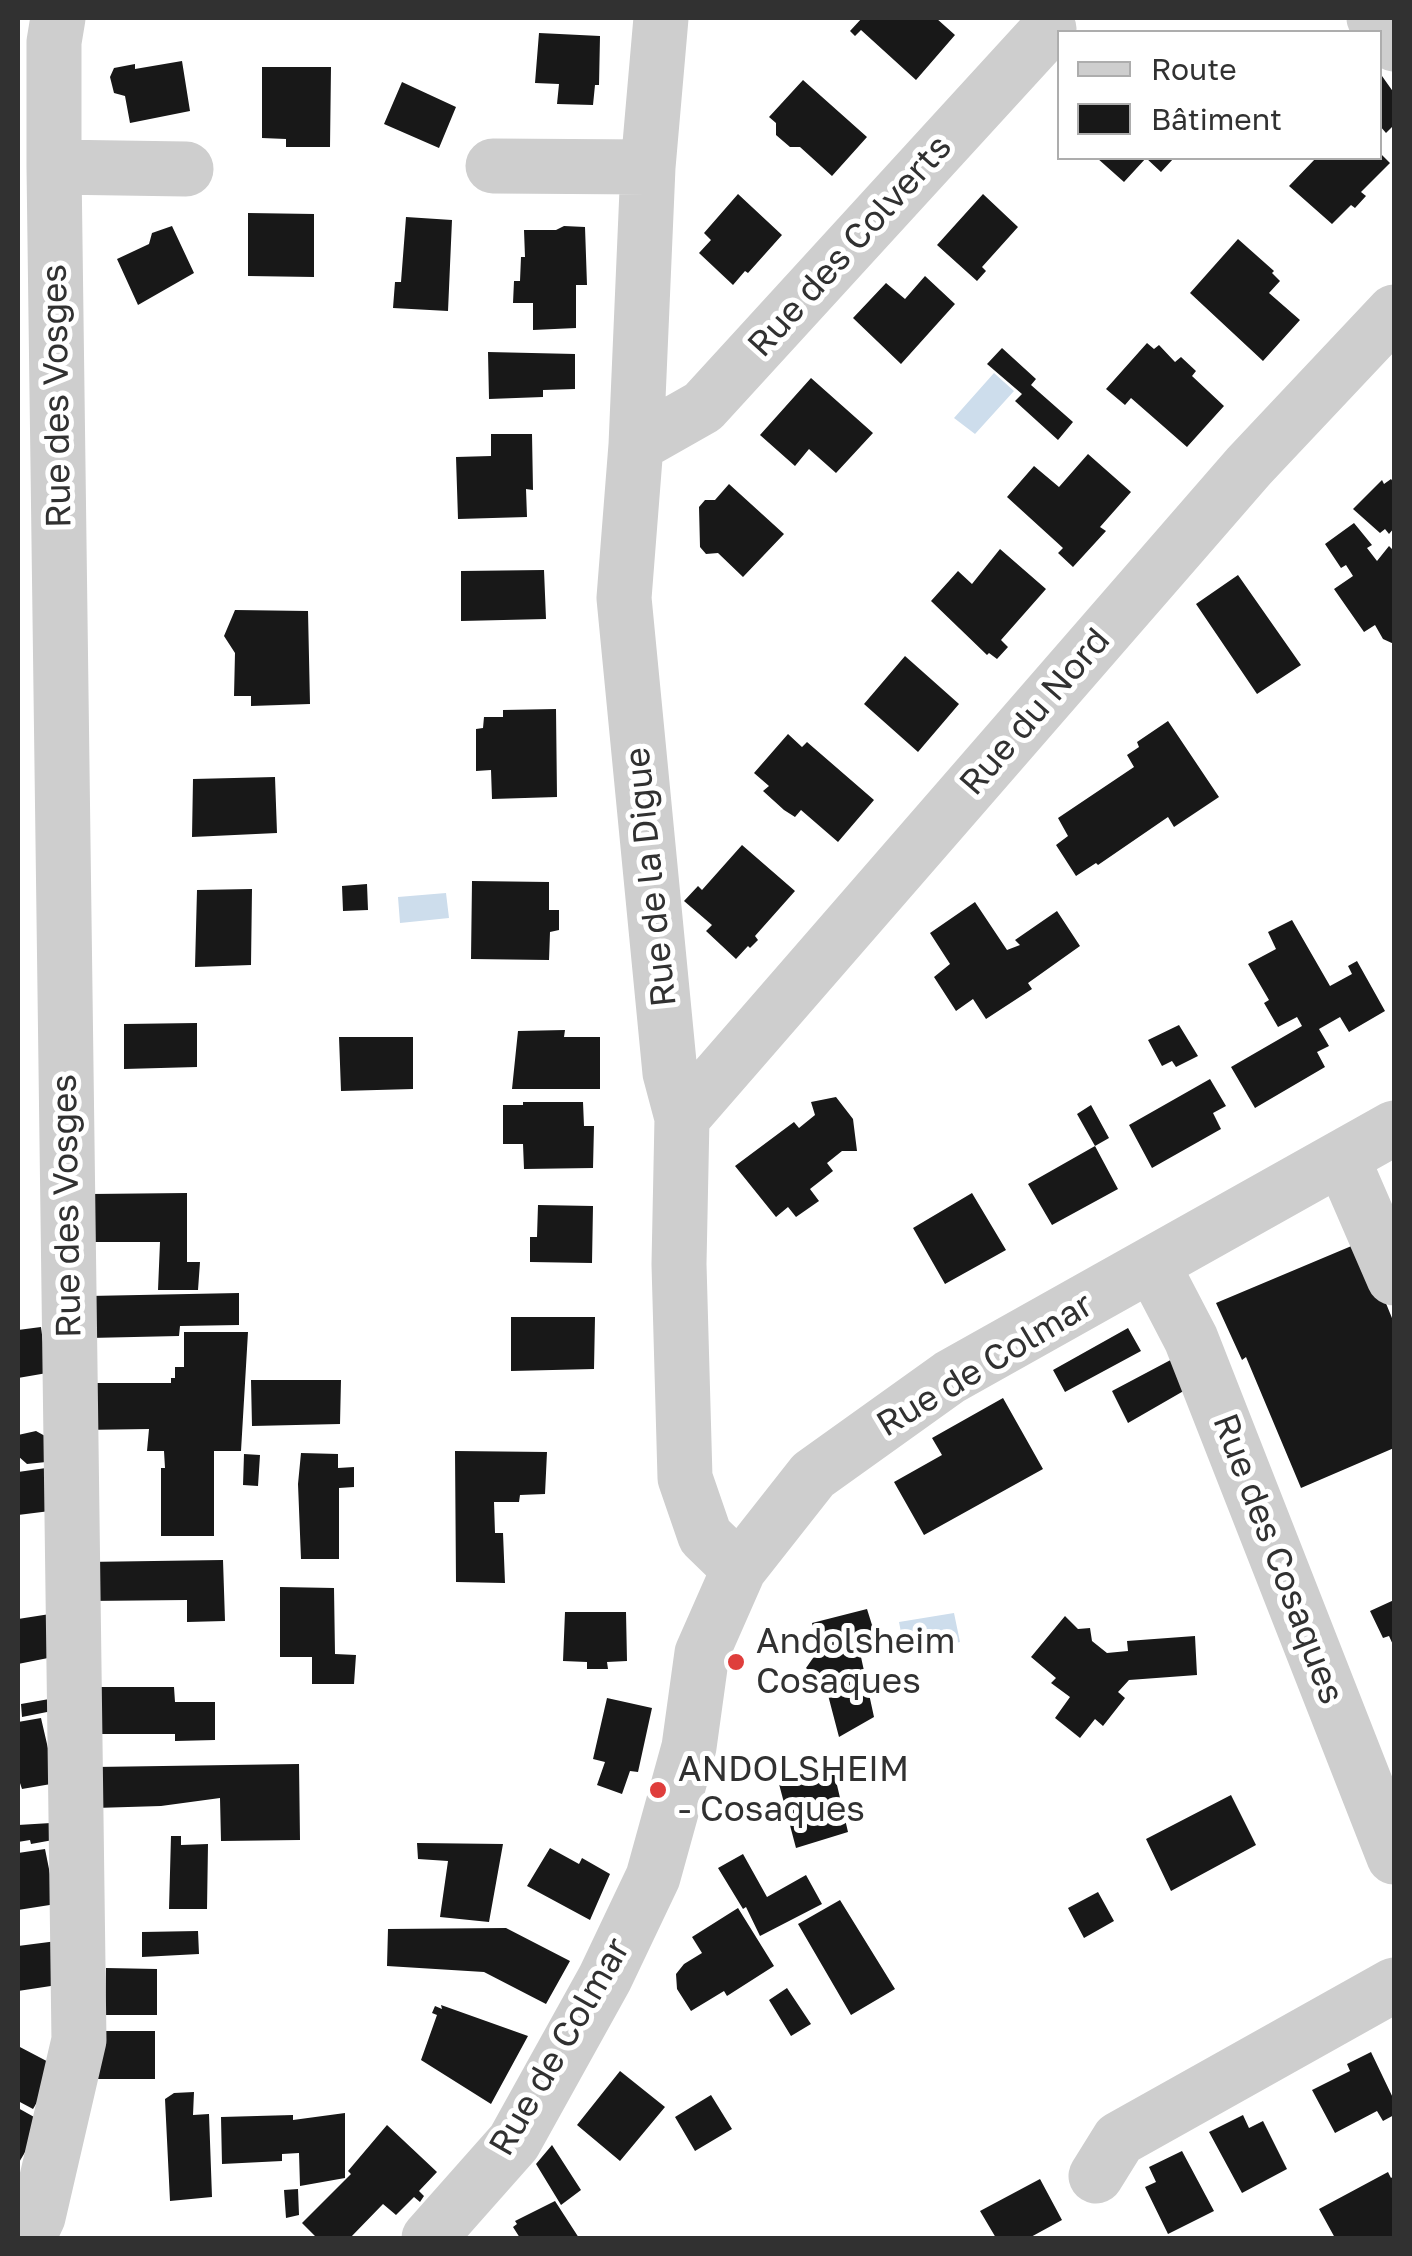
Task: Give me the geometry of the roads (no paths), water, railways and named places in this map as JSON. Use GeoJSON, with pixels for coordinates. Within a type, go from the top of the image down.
{"type":"FeatureCollection","features":[{"type":"Feature","properties":{"kind":"street","name":"Rue de la Digue"},"geometry":{"type":"LineString","coordinates":[[661,18],[648,167],[636,444],[624,598],[670,1073],[682,1118],[679,1264],[685,1478],[705,1536],[739,1568]]}},
{"type":"Feature","properties":{"kind":"street"},"geometry":{"type":"LineString","coordinates":[[1374,18],[1394,44]]}},
{"type":"Feature","properties":{"kind":"street","name":"Rue des Colverts"},"geometry":{"type":"LineString","coordinates":[[636,444],[703,407],[1049,29]]}},
{"type":"Feature","properties":{"kind":"street","name":"Rue des Vosges"},"geometry":{"type":"LineString","coordinates":[[28,2238],[38,2217],[79,2040],[54,167],[43,36]]}},
{"type":"Feature","properties":{"kind":"street"},"geometry":{"type":"LineString","coordinates":[[492,166],[648,167]]}},
{"type":"Feature","properties":{"kind":"street"},"geometry":{"type":"LineString","coordinates":[[54,167],[186,169]]}},
{"type":"Feature","properties":{"kind":"street","name":"Rue du Nord"},"geometry":{"type":"LineString","coordinates":[[682,1118],[1248,466],[1394,312]]}},
{"type":"Feature","properties":{"kind":"street","name":"Rue de Colmar"},"geometry":{"type":"LineString","coordinates":[[428,2238],[514,2142],[605,1978],[653,1877],[689,1748],[702,1653],[739,1568],[813,1475],[950,1377],[1394,1128]]}},
{"type":"Feature","properties":{"kind":"street"},"geometry":{"type":"LineString","coordinates":[[1342,1158],[1394,1278]]}},
{"type":"Feature","properties":{"kind":"street","name":"Rue des Cosaques"},"geometry":{"type":"LineString","coordinates":[[1153,1266],[1191,1339],[1394,1857]]}},
{"type":"Feature","properties":{"kind":"street"},"geometry":{"type":"LineString","coordinates":[[1096,2176],[1119,2139],[1394,1986]]}},
{"type":"Feature","properties":{"kind":"water"},"geometry":{"type":"Polygon","coordinates":[[[994,373],[1014,391],[975,434],[954,418],[994,373]]]}},
{"type":"Feature","properties":{"kind":"water"},"geometry":{"type":"Polygon","coordinates":[[[446,893],[449,918],[400,923],[398,897],[446,893]]]}},
{"type":"Feature","properties":{"kind":"water"},"geometry":{"type":"Polygon","coordinates":[[[954,1613],[960,1642],[905,1653],[899,1622],[954,1613]]]}},
{"type":"Feature","properties":{"kind":"place","name":"Andolsheim Cosaques"},"geometry":{"type":"Point","coordinates":[736,1662]}},
{"type":"Feature","properties":{"kind":"place","name":"ANDOLSHEIM - Cosaques"},"geometry":{"type":"Point","coordinates":[658,1790]}}]}
